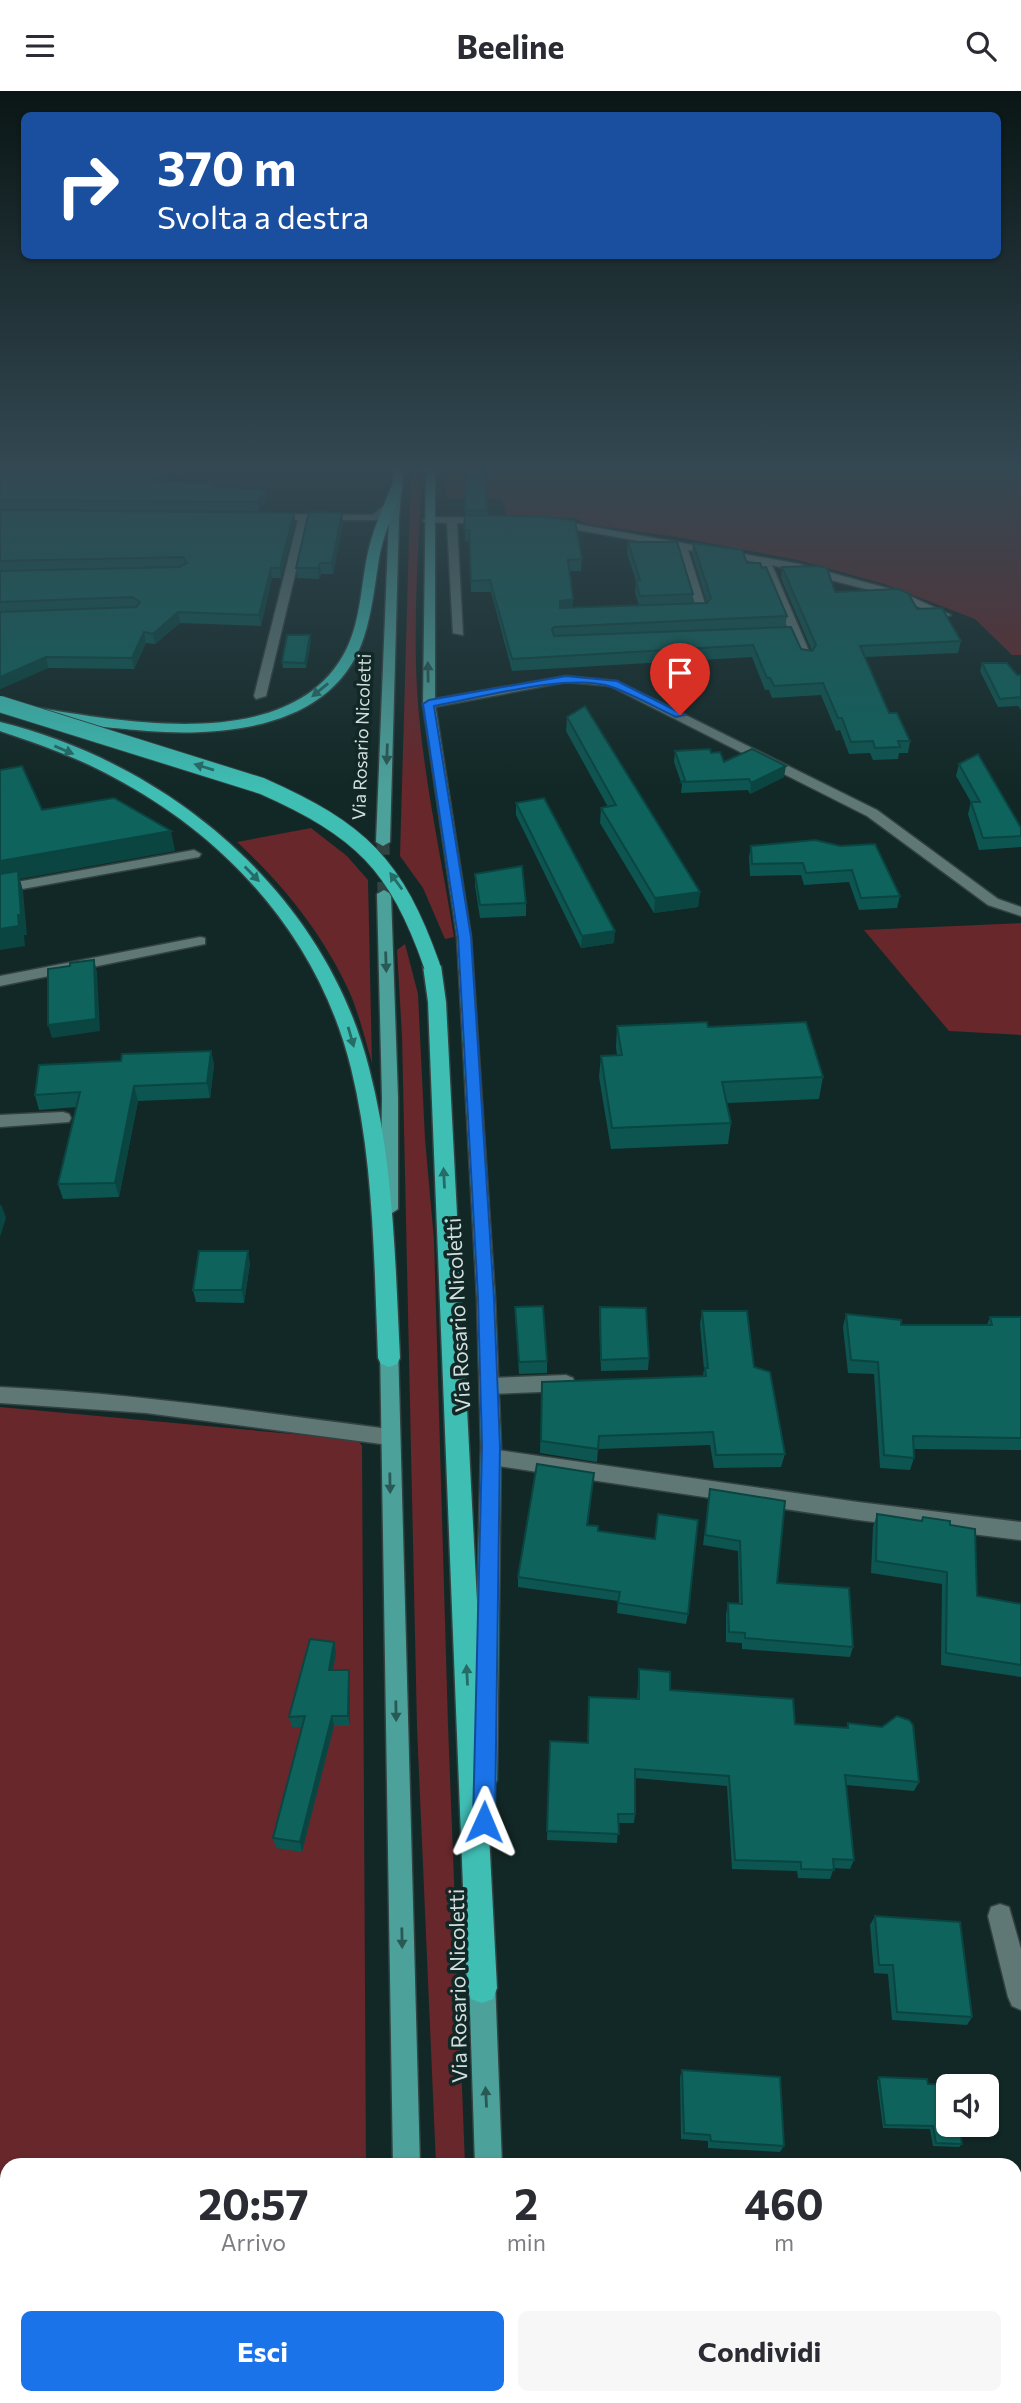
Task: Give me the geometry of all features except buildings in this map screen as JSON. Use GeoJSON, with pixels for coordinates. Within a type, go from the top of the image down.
{"type":"FeatureCollection","features":[{"type":"Feature","properties":{"kind":"highway"},"geometry":{"type":"LineString","coordinates":[[0,704],[124,726],[178,729],[237,724],[276,714],[318,692],[344,666],[358,635],[370,574]]}},
{"type":"Feature","properties":{"kind":"highway"},"geometry":{"type":"LineString","coordinates":[[0,704],[255,783],[321,814],[368,849],[400,886],[424,933],[437,1002],[482,1988]]}},
{"type":"Feature","properties":{"kind":"highway"},"geometry":{"type":"LineString","coordinates":[[0,726],[118,773],[188,816],[239,860],[265,888],[313,953],[331,983],[349,1028],[372,1128],[381,1214],[389,1358]]}},
{"type":"Feature","properties":{"kind":"main road","name":"Via Rosario Nicoletti"},"geometry":{"type":"LineString","coordinates":[[383,842],[394,574]]}},
{"type":"Feature","properties":{"kind":"main road","name":"Via Rosario Nicoletti"},"geometry":{"type":"LineString","coordinates":[[428,574],[429,704],[464,937],[489,1386],[491,1457],[482,1988],[489,2158]]}},
{"type":"Feature","properties":{"kind":"main road"},"geometry":{"type":"LineString","coordinates":[[384,894],[390,1098],[389,1437],[407,2158]]}},
{"type":"Feature","properties":{"kind":"street"},"geometry":{"type":"LineString","coordinates":[[260,696],[290,574]]}},
{"type":"Feature","properties":{"kind":"street"},"geometry":{"type":"LineString","coordinates":[[455,574],[459,633]]}},
{"type":"Feature","properties":{"kind":"street"},"geometry":{"type":"LineString","coordinates":[[675,611],[702,610],[691,574]]}},
{"type":"Feature","properties":{"kind":"street"},"geometry":{"type":"LineString","coordinates":[[771,574],[806,658]]}},
{"type":"Feature","properties":{"kind":"street"},"geometry":{"type":"LineString","coordinates":[[827,574],[897,594],[946,615]]}},
{"type":"Feature","properties":{"kind":"street"},"geometry":{"type":"LineString","coordinates":[[781,633],[795,633]]}},
{"type":"Feature","properties":{"kind":"street"},"geometry":{"type":"LineString","coordinates":[[429,704],[566,679],[613,684],[872,813],[993,902],[1021,912]]}},
{"type":"Feature","properties":{"kind":"street"},"geometry":{"type":"LineString","coordinates":[[0,888],[194,854]]}},
{"type":"Feature","properties":{"kind":"street"},"geometry":{"type":"LineString","coordinates":[[0,981],[200,941]]}},
{"type":"Feature","properties":{"kind":"street"},"geometry":{"type":"LineString","coordinates":[[0,1121],[63,1118]]}},
{"type":"Feature","properties":{"kind":"street"},"geometry":{"type":"LineString","coordinates":[[489,1386],[590,1382]]}},
{"type":"Feature","properties":{"kind":"street"},"geometry":{"type":"LineString","coordinates":[[0,1395],[48,1396],[389,1437]]}},
{"type":"Feature","properties":{"kind":"street"},"geometry":{"type":"LineString","coordinates":[[491,1457],[844,1509],[1021,1531]]}},
{"type":"Feature","properties":{"kind":"street"},"geometry":{"type":"LineString","coordinates":[[1000,1916],[1016,1959],[1021,1997]]}},
{"type":"Feature","properties":{"kind":"shaded area"},"geometry":{"type":"Polygon","coordinates":[[[408,574],[417,574],[416,661],[419,720],[454,937],[445,939],[423,888],[400,856],[408,574]]]}},
{"type":"Feature","properties":{"kind":"shaded area"},"geometry":{"type":"Polygon","coordinates":[[[848,574],[1021,574],[1021,655],[1012,655],[975,619],[884,584],[848,574]]]}},
{"type":"Feature","properties":{"kind":"shaded area"},"geometry":{"type":"Polygon","coordinates":[[[311,828],[347,856],[368,880],[372,1063],[353,1000],[327,950],[286,893],[237,842],[311,828]]]}},
{"type":"Feature","properties":{"kind":"shaded area"},"geometry":{"type":"Polygon","coordinates":[[[1021,923],[1021,1035],[949,1031],[864,930],[1021,923]]]}},
{"type":"Feature","properties":{"kind":"shaded area"},"geometry":{"type":"Polygon","coordinates":[[[405,944],[418,994],[425,1139],[434,1240],[448,1725],[465,2158],[436,2158],[417,1727],[402,1036],[397,950],[405,944]]]}},
{"type":"Feature","properties":{"kind":"shaded area"},"geometry":{"type":"Polygon","coordinates":[[[0,1407],[358,1440],[362,1446],[366,2158],[0,2158],[0,1407]]]}},
{"type":"Feature","properties":{"kind":"tunnel"},"geometry":{"type":"LineString","coordinates":[[383,842],[384,894]]}},
{"type":"Feature","properties":{"kind":"route"},"geometry":{"type":"LineString","coordinates":[[484,1822],[491,1446],[486,1298],[464,937],[429,704],[566,679],[592,680],[635,692],[680,715]]}}]}
